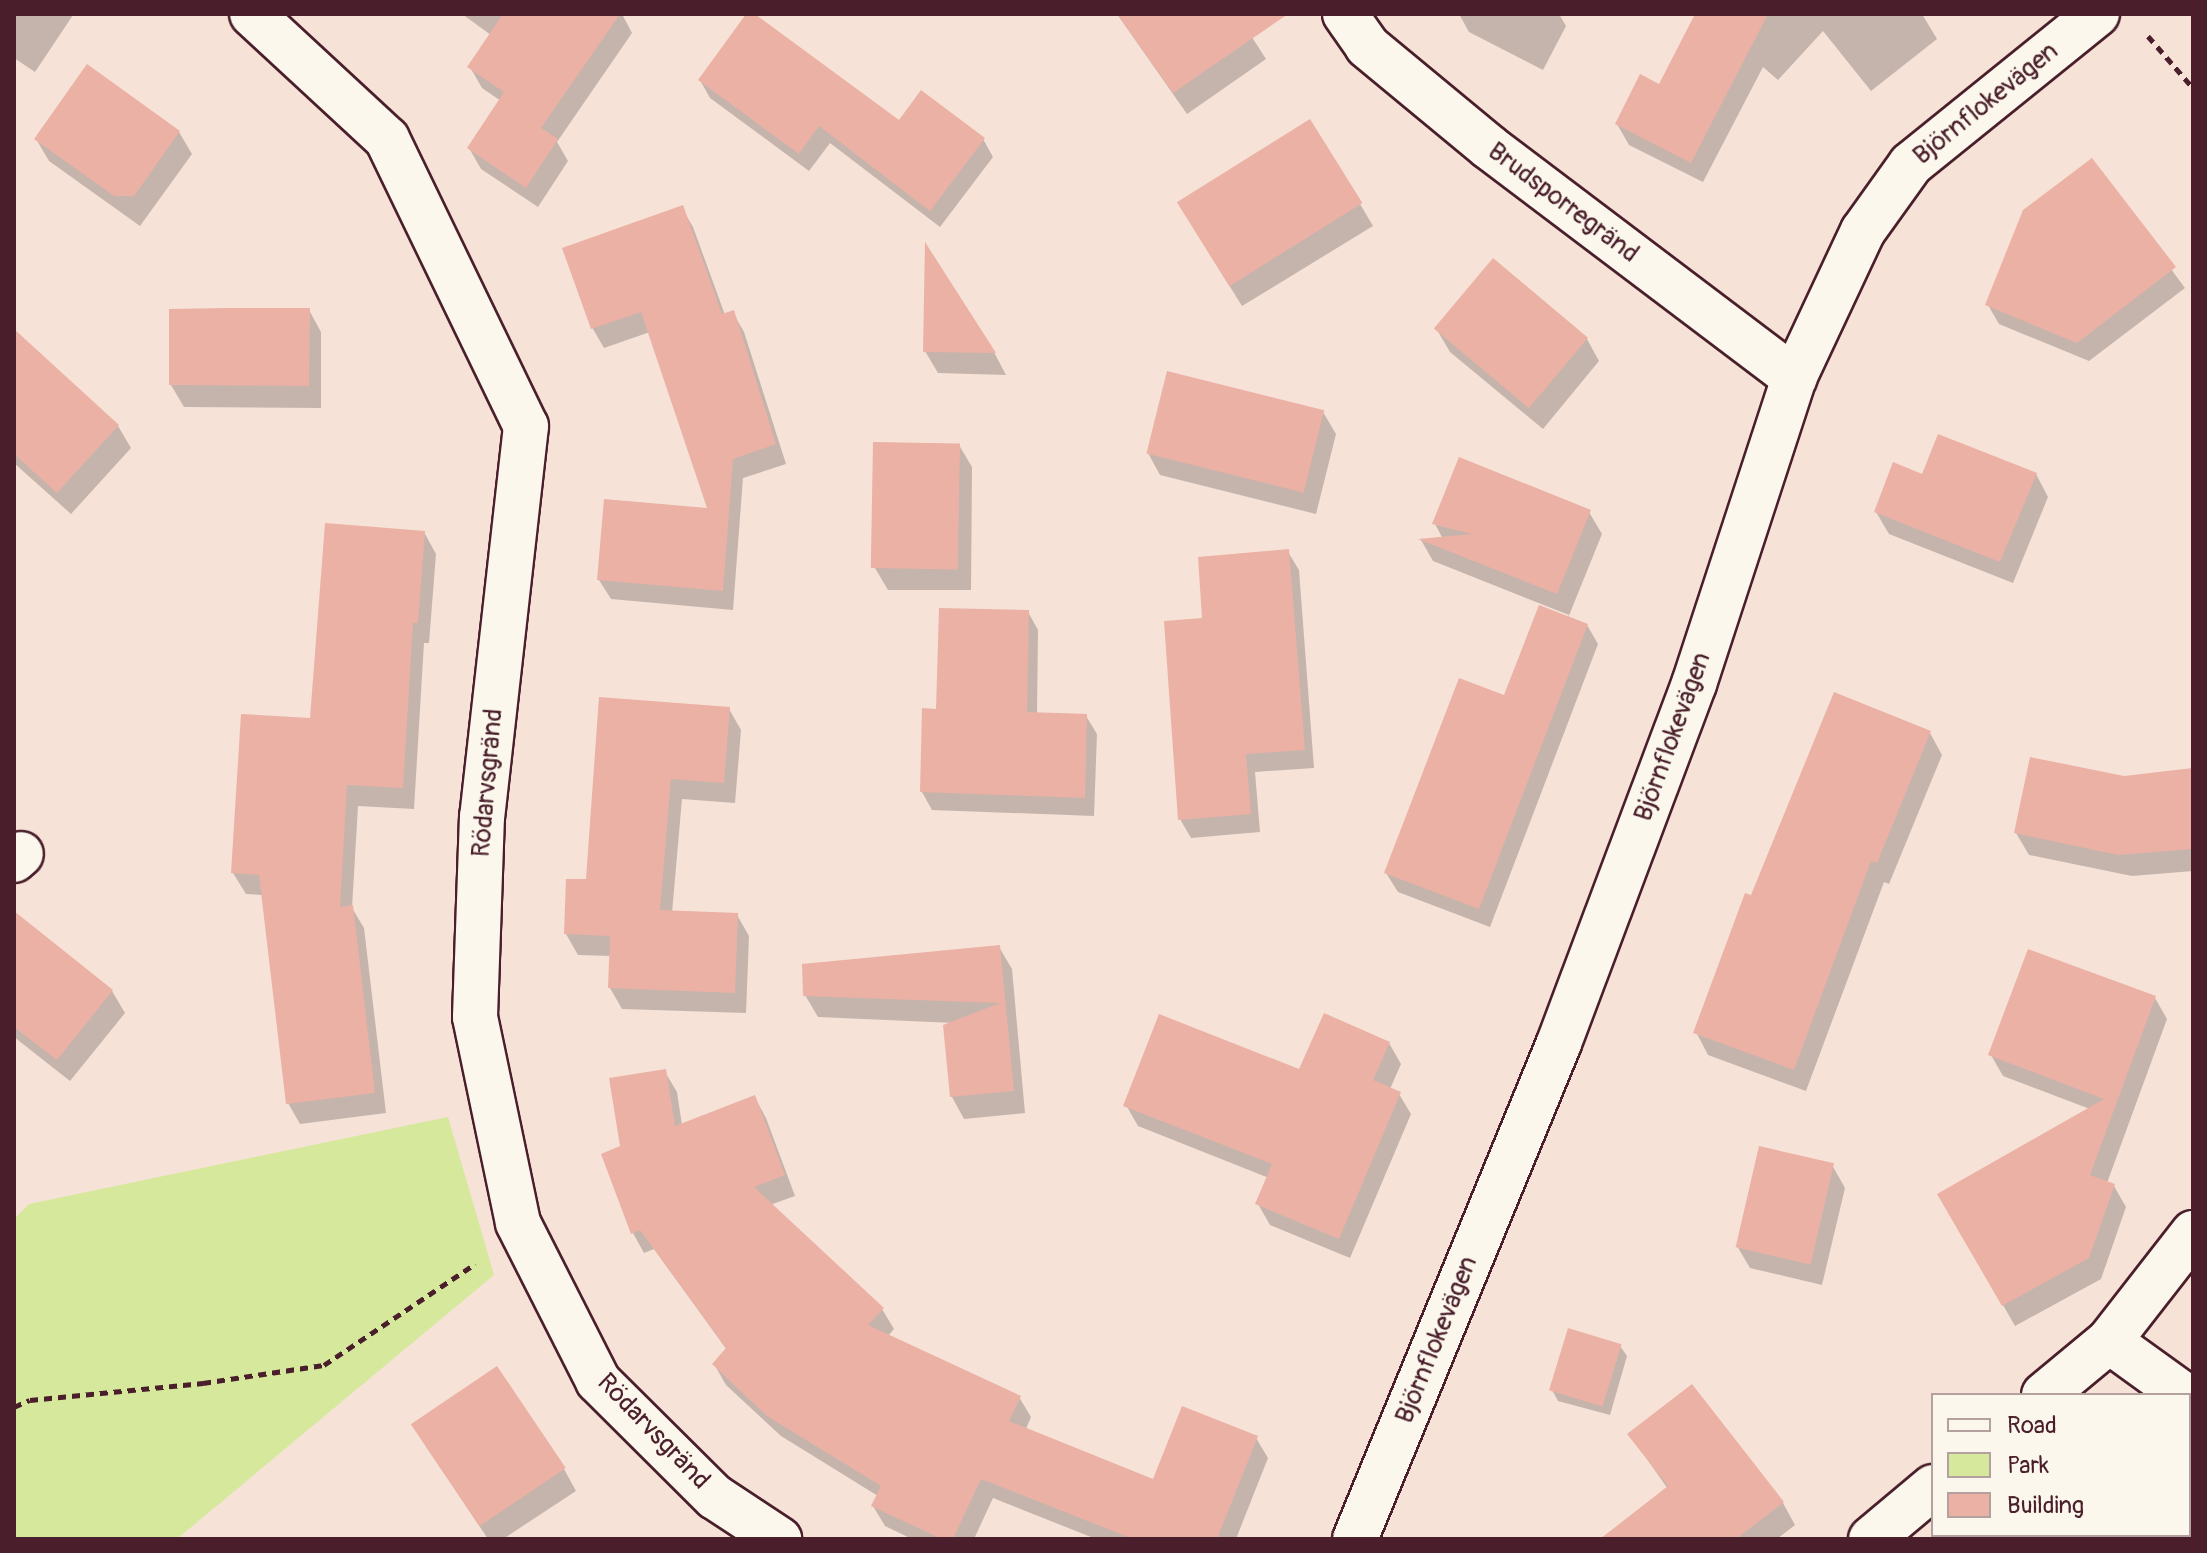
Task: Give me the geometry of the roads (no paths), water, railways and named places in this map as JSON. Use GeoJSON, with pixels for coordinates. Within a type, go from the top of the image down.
{"type":"FeatureCollection","features":[{"type":"Feature","properties":{"kind":"street","name":"Rödarvsgränd"},"geometry":{"type":"LineString","coordinates":[[252,14],[387,139],[526,426],[482,816],[475,1017],[518,1223],[598,1381],[715,1497],[779,1539]]}},
{"type":"Feature","properties":{"kind":"street","name":"Brudsporregränd"},"geometry":{"type":"LineString","coordinates":[[1345,14],[1367,46],[1489,147],[1794,378]]}},
{"type":"Feature","properties":{"kind":"street","name":"Björnflokevägen"},"geometry":{"type":"LineString","coordinates":[[1355,1539],[1559,1043],[1694,684],[1794,378],[1863,231],[1911,164],[2117,19]]}},
{"type":"Feature","properties":{"kind":"street"},"geometry":{"type":"LineString","coordinates":[[2046,1393],[2109,1341],[2193,1233]]}},
{"type":"Feature","properties":{"kind":"street"},"geometry":{"type":"LineString","coordinates":[[2109,1341],[2181,1393]]}},
{"type":"Feature","properties":{"kind":"street"},"geometry":{"type":"LineString","coordinates":[[1871,1539],[1931,1489]]}}]}
